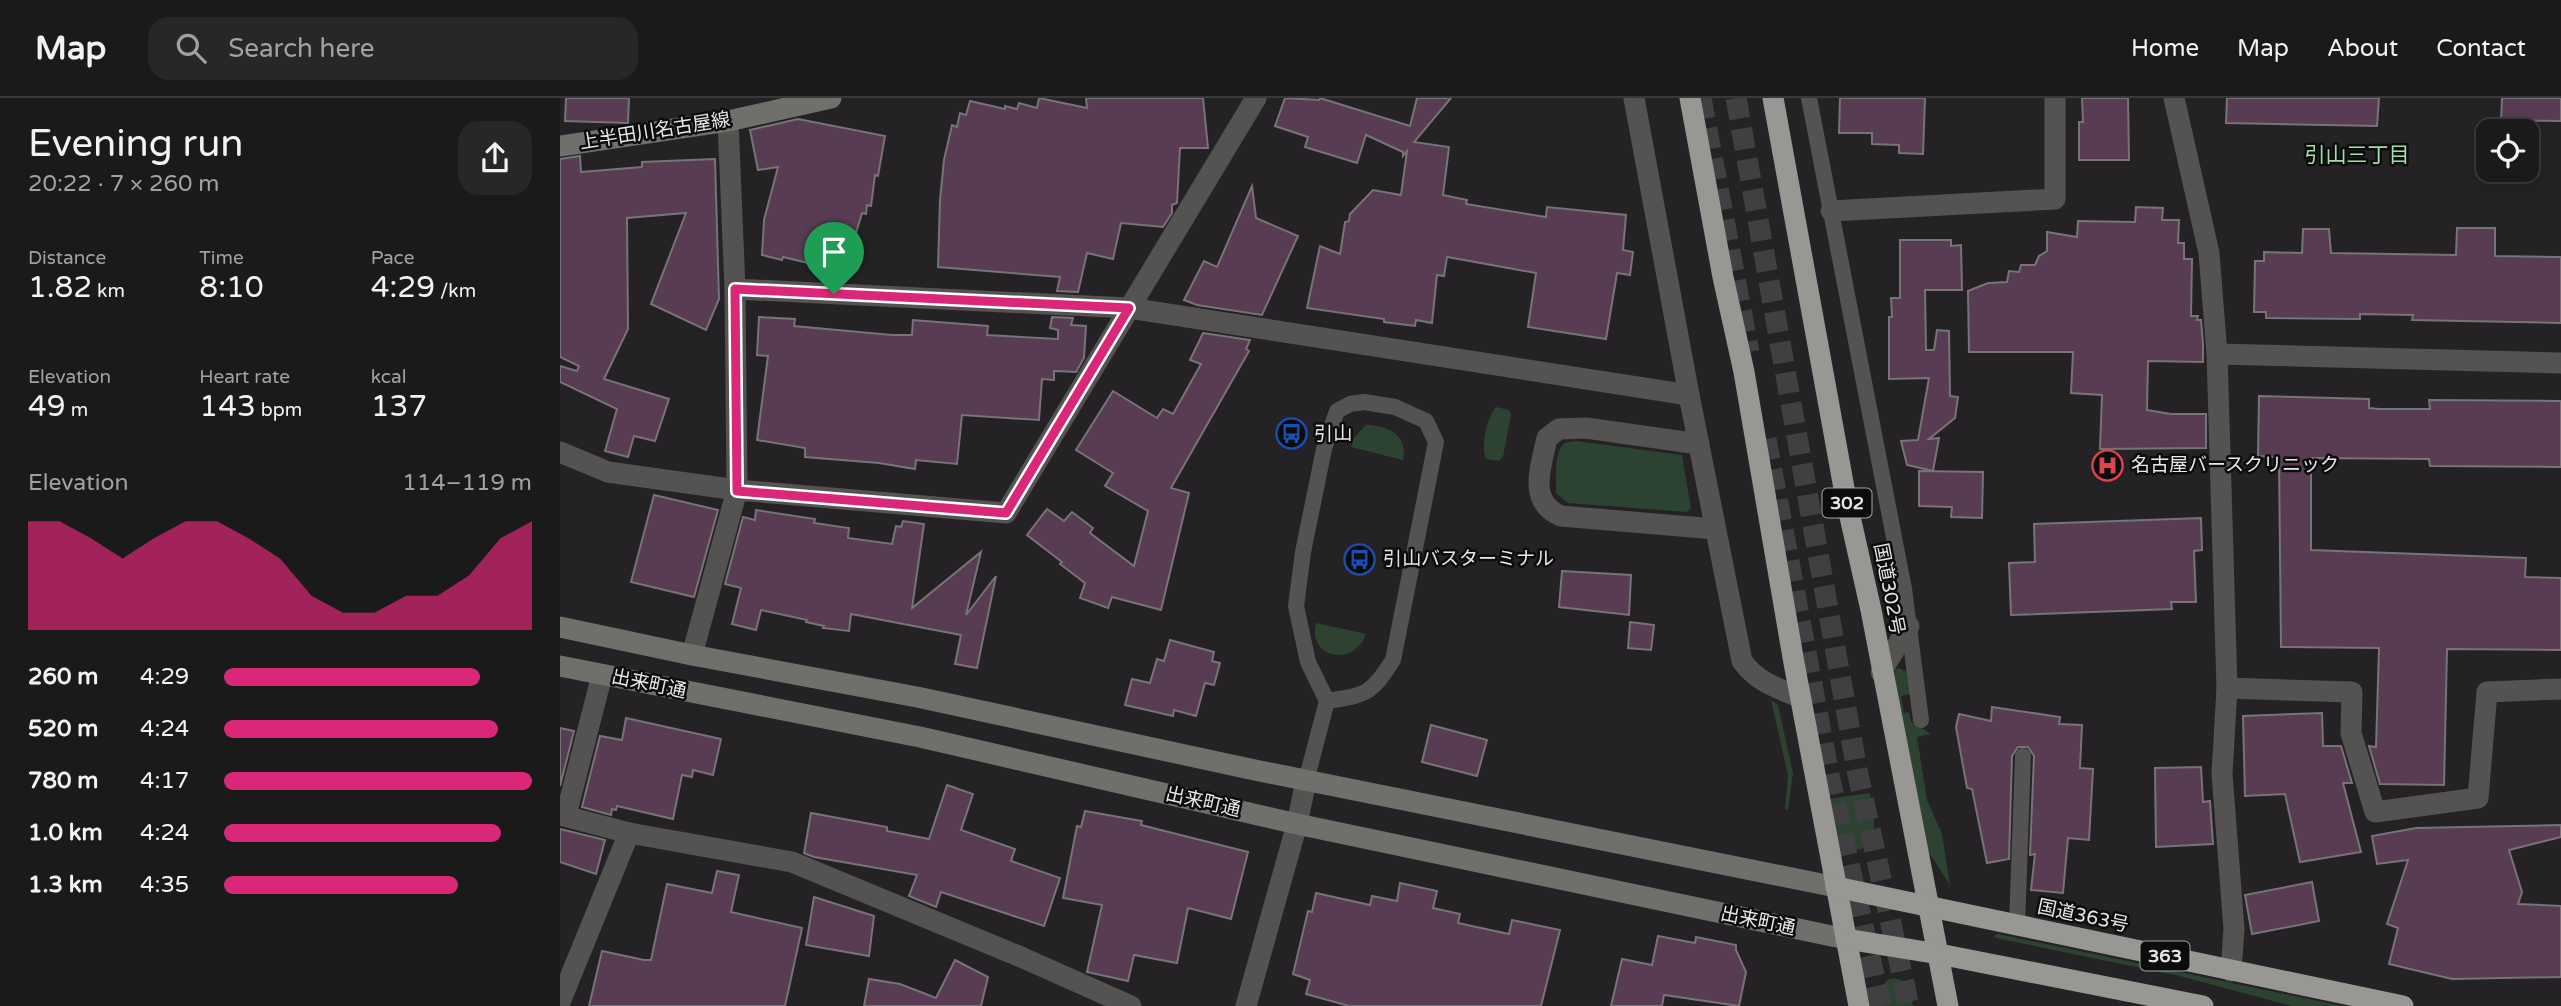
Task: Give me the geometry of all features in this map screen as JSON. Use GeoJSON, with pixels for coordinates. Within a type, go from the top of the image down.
{"type":"FeatureCollection","features":[{"type":"Feature","properties":{"kind":"highway"},"geometry":{"type":"LineString","coordinates":[[1690,98],[1723,277],[1744,372],[1859,1006]]}},
{"type":"Feature","properties":{"kind":"highway","name":"国道302号"},"geometry":{"type":"LineString","coordinates":[[1773,98],[1846,499],[1871,610],[1948,1006]]}},
{"type":"Feature","properties":{"kind":"highway","name":"国道363号"},"geometry":{"type":"LineString","coordinates":[[1836,887],[2403,1006]]}},
{"type":"Feature","properties":{"kind":"highway","name":"363"},"geometry":{"type":"LineString","coordinates":[[1846,939],[1939,954],[2203,1006]]}},
{"type":"Feature","properties":{"kind":"main road","name":"上半田川名古屋線"},"geometry":{"type":"LineString","coordinates":[[560,146],[728,121],[831,98]]}},
{"type":"Feature","properties":{"kind":"main road","name":"出来町通"},"geometry":{"type":"LineString","coordinates":[[560,627],[917,697],[1306,781],[1836,887]]}},
{"type":"Feature","properties":{"kind":"main road","name":"出来町通"},"geometry":{"type":"LineString","coordinates":[[560,666],[920,737],[1297,824],[1846,939]]}},
{"type":"Feature","properties":{"kind":"street"},"geometry":{"type":"LineString","coordinates":[[560,452],[608,472],[737,491],[1006,513],[1256,98]]}},
{"type":"Feature","properties":{"kind":"street"},"geometry":{"type":"LineString","coordinates":[[1634,98],[1742,661],[1763,683],[1801,698]]}},
{"type":"Feature","properties":{"kind":"street"},"geometry":{"type":"LineString","coordinates":[[1831,211],[2055,199],[2055,98]]}},
{"type":"Feature","properties":{"kind":"street"},"geometry":{"type":"LineString","coordinates":[[2174,98],[2209,253],[2217,354],[2227,688],[2222,774],[2234,929],[2231,971]]}},
{"type":"Feature","properties":{"kind":"street"},"geometry":{"type":"LineString","coordinates":[[692,655],[737,491],[735,289],[728,121]]}},
{"type":"Feature","properties":{"kind":"street"},"geometry":{"type":"LineString","coordinates":[[735,289],[1129,308],[1689,395]]}},
{"type":"Feature","properties":{"kind":"street"},"geometry":{"type":"LineString","coordinates":[[2217,354],[2561,363]]}},
{"type":"Feature","properties":{"kind":"street"},"geometry":{"type":"LineString","coordinates":[[1699,444],[1586,428],[1559,429],[1547,438],[1538,479],[1540,498],[1549,511],[1561,516],[1715,529]]}},
{"type":"Feature","properties":{"kind":"street"},"geometry":{"type":"LineString","coordinates":[[1881,672],[1909,626]]}},
{"type":"Feature","properties":{"kind":"street"},"geometry":{"type":"LineString","coordinates":[[602,675],[563,815],[629,833],[792,862],[1131,1006]]}},
{"type":"Feature","properties":{"kind":"street"},"geometry":{"type":"LineString","coordinates":[[2227,688],[2352,692],[2351,733],[2375,812],[2478,798],[2487,692],[2561,689]]}},
{"type":"Feature","properties":{"kind":"street"},"geometry":{"type":"LineString","coordinates":[[1246,1006],[1297,824],[1306,781]]}},
{"type":"Feature","properties":{"kind":"street"},"geometry":{"type":"LineString","coordinates":[[560,1002],[629,833]]}},
{"type":"Feature","properties":{"kind":"lane"},"geometry":{"type":"LineString","coordinates":[[1809,98],[1909,626],[1917,709]]}},
{"type":"Feature","properties":{"kind":"lane"},"geometry":{"type":"LineString","coordinates":[[1306,781],[1327,701],[1308,662],[1296,606],[1303,552],[1324,449],[1337,411],[1350,404],[1364,402],[1395,407],[1426,421],[1436,442],[1393,660],[1377,685],[1357,696],[1327,701]]}},
{"type":"Feature","properties":{"kind":"lane"},"geometry":{"type":"LineString","coordinates":[[2017,925],[2023,757]]}},
{"type":"Feature","properties":{"kind":"green space"},"geometry":{"type":"Polygon","coordinates":[[[1496,407],[1509,410],[1511,415],[1503,457],[1499,461],[1486,459],[1484,453],[1487,424],[1496,407]]]}},
{"type":"Feature","properties":{"kind":"green space"},"geometry":{"type":"Polygon","coordinates":[[[1366,425],[1382,427],[1395,433],[1402,444],[1403,460],[1351,447],[1353,439],[1366,425]]]}},
{"type":"Feature","properties":{"kind":"green space"},"geometry":{"type":"Polygon","coordinates":[[[1576,441],[1682,455],[1691,509],[1686,512],[1568,503],[1556,493],[1557,458],[1561,446],[1576,441]]]}},
{"type":"Feature","properties":{"kind":"green space"},"geometry":{"type":"Polygon","coordinates":[[[1316,623],[1366,634],[1352,652],[1333,654],[1318,644],[1315,635],[1316,623]]]}},
{"type":"Feature","properties":{"kind":"green space"},"geometry":{"type":"Polygon","coordinates":[[[1899,668],[1907,672],[1910,694],[1901,696],[1904,713],[1909,712],[1911,722],[1931,734],[1917,737],[1927,800],[1942,834],[1950,885],[1926,848],[1891,683],[1895,670],[1899,668]]]}},
{"type":"Feature","properties":{"kind":"green space"},"geometry":{"type":"Polygon","coordinates":[[[1771,700],[1778,705],[1793,773],[1788,810],[1785,809],[1788,775],[1771,700]]]}},
{"type":"Feature","properties":{"kind":"green space"},"geometry":{"type":"Polygon","coordinates":[[[1870,793],[1874,816],[1871,838],[1861,849],[1852,850],[1840,845],[1834,832],[1827,799],[1870,793]]]}},
{"type":"Feature","properties":{"kind":"green space"},"geometry":{"type":"Polygon","coordinates":[[[1998,934],[2342,1006],[2292,1006],[2180,976],[1994,936],[1998,934]]]}},
{"type":"Feature","properties":{"kind":"green space"},"geometry":{"type":"Polygon","coordinates":[[[1894,978],[1907,982],[1913,1006],[1882,1006],[1880,990],[1887,980],[1894,978]]]}},
{"type":"Feature","properties":{"kind":"building"},"geometry":{"type":"Polygon","coordinates":[[[566,98],[629,98],[628,123],[565,121],[566,98]]]}},
{"type":"Feature","properties":{"kind":"building"},"geometry":{"type":"Polygon","coordinates":[[[1039,98],[1087,108],[1086,98],[1203,98],[1208,148],[1180,148],[1177,203],[1172,205],[1172,213],[1163,227],[1121,223],[1113,259],[1087,253],[1078,292],[1057,291],[1060,277],[938,267],[940,200],[944,160],[952,125],[957,127],[960,113],[966,115],[970,101],[1017,109],[1019,103],[1037,108],[1039,98]]]}},
{"type":"Feature","properties":{"kind":"building"},"geometry":{"type":"Polygon","coordinates":[[[1285,98],[1320,98],[1410,126],[1417,98],[1451,98],[1414,142],[1449,147],[1443,195],[1467,200],[1466,204],[1546,217],[1547,207],[1626,215],[1623,250],[1633,252],[1630,275],[1617,273],[1606,339],[1528,327],[1536,273],[1447,257],[1444,276],[1437,275],[1432,323],[1416,320],[1415,326],[1307,308],[1320,246],[1340,254],[1345,222],[1349,221],[1350,214],[1373,190],[1401,195],[1407,151],[1403,156],[1403,152],[1366,135],[1357,163],[1305,147],[1308,137],[1275,126],[1285,98]]]}},
{"type":"Feature","properties":{"kind":"building"},"geometry":{"type":"Polygon","coordinates":[[[1840,98],[1925,98],[1923,154],[1899,153],[1899,145],[1872,144],[1872,133],[1839,133],[1840,98]]]}},
{"type":"Feature","properties":{"kind":"building"},"geometry":{"type":"Polygon","coordinates":[[[2082,98],[2128,98],[2129,160],[2079,160],[2079,122],[2083,122],[2082,98]]]}},
{"type":"Feature","properties":{"kind":"building"},"geometry":{"type":"Polygon","coordinates":[[[2227,98],[2379,98],[2377,126],[2226,123],[2227,98]]]}},
{"type":"Feature","properties":{"kind":"building"},"geometry":{"type":"Polygon","coordinates":[[[2502,98],[2561,98],[2561,121],[2501,119],[2502,98]]]}},
{"type":"Feature","properties":{"kind":"building"},"geometry":{"type":"Polygon","coordinates":[[[798,119],[885,136],[878,176],[875,175],[871,206],[867,205],[866,214],[862,213],[846,266],[841,264],[840,269],[808,260],[808,263],[762,255],[764,220],[778,167],[758,170],[750,130],[798,119]]]}},
{"type":"Feature","properties":{"kind":"building"},"geometry":{"type":"Polygon","coordinates":[[[580,156],[581,172],[642,167],[642,162],[715,159],[719,299],[706,330],[651,304],[686,213],[627,218],[628,329],[604,379],[669,399],[655,441],[634,436],[628,457],[605,451],[617,409],[560,382],[560,366],[577,371],[579,366],[560,357],[560,159],[580,156]]]}},
{"type":"Feature","properties":{"kind":"building"},"geometry":{"type":"Polygon","coordinates":[[[1252,186],[1256,218],[1298,236],[1262,315],[1197,305],[1184,300],[1204,261],[1217,267],[1252,186]]]}},
{"type":"Feature","properties":{"kind":"building"},"geometry":{"type":"Polygon","coordinates":[[[2136,207],[2163,208],[2162,220],[2179,220],[2178,243],[2184,243],[2184,259],[2192,259],[2191,316],[2198,316],[2197,320],[2201,320],[2203,344],[2203,362],[2148,361],[2147,410],[2171,414],[2206,414],[2206,448],[2100,449],[2102,395],[2071,393],[2073,352],[1969,352],[1968,291],[1988,283],[2007,282],[2009,271],[2019,272],[2021,265],[2035,265],[2039,256],[2047,251],[2047,232],[2077,237],[2078,221],[2135,222],[2136,207]]]}},
{"type":"Feature","properties":{"kind":"building"},"geometry":{"type":"Polygon","coordinates":[[[2457,228],[2495,228],[2495,256],[2561,257],[2561,323],[2412,320],[2413,315],[2360,314],[2360,319],[2266,318],[2266,312],[2254,312],[2255,261],[2264,261],[2264,252],[2302,253],[2303,229],[2329,229],[2331,253],[2456,255],[2457,228]]]}},
{"type":"Feature","properties":{"kind":"building"},"geometry":{"type":"Polygon","coordinates":[[[1900,240],[1951,240],[1951,246],[1961,245],[1962,290],[1925,290],[1926,350],[1934,350],[1937,330],[1949,331],[1950,396],[1958,397],[1955,418],[1929,439],[1939,438],[1933,471],[1907,465],[1901,441],[1918,440],[1929,378],[1889,379],[1889,317],[1892,317],[1891,298],[1900,298],[1900,240]]]}},
{"type":"Feature","properties":{"kind":"building"},"geometry":{"type":"Polygon","coordinates":[[[759,317],[795,319],[794,326],[892,335],[912,335],[913,320],[988,326],[987,335],[1058,339],[1058,330],[1050,328],[1052,317],[1073,318],[1071,325],[1086,326],[1084,358],[1076,372],[1054,371],[1054,380],[1042,379],[1039,420],[962,415],[957,464],[916,460],[915,469],[805,457],[805,448],[757,440],[768,356],[757,355],[759,317]]]}},
{"type":"Feature","properties":{"kind":"building"},"geometry":{"type":"Polygon","coordinates":[[[1203,333],[1250,340],[1246,349],[1249,351],[1171,488],[1189,493],[1161,610],[1112,597],[1108,608],[1080,598],[1085,583],[1027,535],[1047,509],[1064,521],[1072,512],[1093,528],[1090,533],[1134,566],[1148,511],[1105,486],[1113,473],[1076,450],[1113,391],[1157,418],[1163,409],[1173,414],[1201,364],[1190,360],[1203,333]]]}},
{"type":"Feature","properties":{"kind":"building"},"geometry":{"type":"Polygon","coordinates":[[[2259,396],[2369,399],[2369,408],[2379,409],[2430,409],[2429,400],[2561,401],[2561,467],[2430,466],[2429,459],[2311,458],[2311,550],[2526,558],[2525,577],[2561,578],[2561,650],[2447,649],[2444,785],[2380,784],[2369,746],[2376,747],[2379,648],[2281,647],[2279,457],[2258,456],[2259,396]]]}},
{"type":"Feature","properties":{"kind":"building"},"geometry":{"type":"Polygon","coordinates":[[[1919,471],[1983,472],[1982,518],[1951,517],[1952,507],[1919,506],[1919,471]]]}},
{"type":"Feature","properties":{"kind":"building"},"geometry":{"type":"Polygon","coordinates":[[[654,495],[718,510],[694,597],[631,582],[654,495]]]}},
{"type":"Feature","properties":{"kind":"building"},"geometry":{"type":"Polygon","coordinates":[[[756,510],[815,519],[814,523],[849,528],[848,538],[892,544],[896,526],[901,527],[903,521],[924,524],[912,608],[981,552],[966,615],[996,576],[977,668],[955,664],[961,635],[851,614],[849,631],[823,628],[824,626],[806,622],[807,620],[761,610],[756,630],[732,624],[741,588],[725,584],[743,517],[755,520],[756,510]]]}},
{"type":"Feature","properties":{"kind":"building"},"geometry":{"type":"Polygon","coordinates":[[[2201,518],[2202,550],[2194,551],[2196,602],[2171,602],[2172,609],[2011,615],[2009,563],[2035,562],[2034,524],[2201,518]]]}},
{"type":"Feature","properties":{"kind":"building"},"geometry":{"type":"Polygon","coordinates":[[[1562,571],[1631,575],[1629,615],[1559,607],[1562,571]]]}},
{"type":"Feature","properties":{"kind":"building"},"geometry":{"type":"Polygon","coordinates":[[[1630,622],[1654,625],[1651,650],[1628,648],[1630,622]]]}},
{"type":"Feature","properties":{"kind":"building"},"geometry":{"type":"Polygon","coordinates":[[[1170,640],[1214,652],[1212,661],[1220,663],[1214,685],[1205,683],[1196,716],[1174,710],[1173,716],[1125,705],[1132,679],[1150,683],[1157,659],[1164,661],[1170,640]]]}},
{"type":"Feature","properties":{"kind":"building"},"geometry":{"type":"Polygon","coordinates":[[[1992,707],[2060,717],[2059,724],[2082,725],[2080,768],[2093,769],[2089,840],[2068,838],[2063,893],[2031,890],[2035,854],[2030,855],[2034,756],[2028,747],[2018,747],[2012,756],[2009,859],[1987,863],[1972,789],[1967,788],[1956,727],[1959,714],[1991,721],[1992,707]]]}},
{"type":"Feature","properties":{"kind":"building"},"geometry":{"type":"Polygon","coordinates":[[[2322,713],[2323,746],[2341,746],[2352,783],[2343,783],[2361,852],[2300,862],[2285,794],[2245,796],[2243,716],[2322,713]]]}},
{"type":"Feature","properties":{"kind":"building"},"geometry":{"type":"Polygon","coordinates":[[[626,718],[721,739],[713,775],[693,770],[692,777],[682,775],[673,819],[617,806],[616,810],[612,809],[611,815],[582,807],[600,736],[622,740],[626,718]]]}},
{"type":"Feature","properties":{"kind":"building"},"geometry":{"type":"Polygon","coordinates":[[[1431,725],[1487,740],[1477,776],[1422,762],[1431,725]]]}},
{"type":"Feature","properties":{"kind":"building"},"geometry":{"type":"Polygon","coordinates":[[[560,728],[574,731],[560,786],[560,728]]]}},
{"type":"Feature","properties":{"kind":"building"},"geometry":{"type":"Polygon","coordinates":[[[2201,767],[2203,802],[2210,801],[2213,844],[2156,847],[2155,768],[2201,767]]]}},
{"type":"Feature","properties":{"kind":"building"},"geometry":{"type":"Polygon","coordinates":[[[947,785],[973,794],[961,830],[1015,849],[1011,861],[1060,878],[1044,926],[941,892],[936,907],[909,896],[917,875],[804,853],[811,813],[887,827],[887,831],[929,839],[947,785]]]}},
{"type":"Feature","properties":{"kind":"building"},"geometry":{"type":"Polygon","coordinates":[[[1085,811],[1142,821],[1141,825],[1248,852],[1231,919],[1188,908],[1177,963],[1134,955],[1128,981],[1087,972],[1102,905],[1063,898],[1077,826],[1081,827],[1085,811]]]}},
{"type":"Feature","properties":{"kind":"building"},"geometry":{"type":"Polygon","coordinates":[[[2561,825],[2561,837],[2509,850],[2522,892],[2518,904],[2561,906],[2561,977],[2452,979],[2389,964],[2398,928],[2387,924],[2408,860],[2377,864],[2372,836],[2416,828],[2561,825]]]}},
{"type":"Feature","properties":{"kind":"building"},"geometry":{"type":"Polygon","coordinates":[[[560,829],[605,840],[596,874],[560,862],[560,829]]]}},
{"type":"Feature","properties":{"kind":"building"},"geometry":{"type":"Polygon","coordinates":[[[717,871],[739,875],[731,912],[802,928],[785,1006],[589,1006],[602,951],[651,960],[667,884],[712,893],[717,871]]]}},
{"type":"Feature","properties":{"kind":"building"},"geometry":{"type":"Polygon","coordinates":[[[2312,882],[2319,921],[2252,934],[2245,895],[2312,882]]]}},
{"type":"Feature","properties":{"kind":"building"},"geometry":{"type":"Polygon","coordinates":[[[1400,883],[1437,891],[1433,908],[1460,914],[1458,923],[1509,934],[1512,920],[1560,930],[1541,1006],[1349,1006],[1306,994],[1310,980],[1293,974],[1308,911],[1312,912],[1316,893],[1370,905],[1372,896],[1397,901],[1400,883]]]}},
{"type":"Feature","properties":{"kind":"building"},"geometry":{"type":"Polygon","coordinates":[[[814,897],[874,916],[869,956],[806,945],[814,897]]]}},
{"type":"Feature","properties":{"kind":"building"},"geometry":{"type":"Polygon","coordinates":[[[1658,936],[1695,943],[1696,937],[1736,945],[1746,972],[1739,1006],[1664,995],[1662,1006],[1611,1006],[1622,959],[1652,965],[1658,936]]]}},
{"type":"Feature","properties":{"kind":"building"},"geometry":{"type":"Polygon","coordinates":[[[955,960],[988,977],[981,1006],[864,1006],[869,979],[900,984],[936,998],[955,960]]]}},
{"type":"Feature","properties":{"kind":"tunnel"},"geometry":{"type":"LineString","coordinates":[[1701,98],[1749,352]]}},
{"type":"Feature","properties":{"kind":"tunnel"},"geometry":{"type":"LineString","coordinates":[[1736,98],[1857,770],[1909,1006]]}},
{"type":"Feature","properties":{"kind":"tunnel"},"geometry":{"type":"LineString","coordinates":[[1766,439],[1829,775],[1881,1006]]}},
{"type":"Feature","properties":{"kind":"place","name":"引山"},"geometry":{"type":"Point","coordinates":[1291,434]}},
{"type":"Feature","properties":{"kind":"place","name":"名古屋バースクリニック"},"geometry":{"type":"Point","coordinates":[2108,465]}},
{"type":"Feature","properties":{"kind":"place","name":"引山バスターミナル"},"geometry":{"type":"Point","coordinates":[1360,559]}},
{"type":"Feature","properties":{"kind":"district","name":"引山三丁目"},"geometry":{"type":"Point","coordinates":[2357,155]}},
{"type":"Feature","properties":{"kind":"route"},"geometry":{"type":"LineString","coordinates":[[735,289],[834,294],[1129,308],[1006,513],[737,491],[735,289]]}}]}
